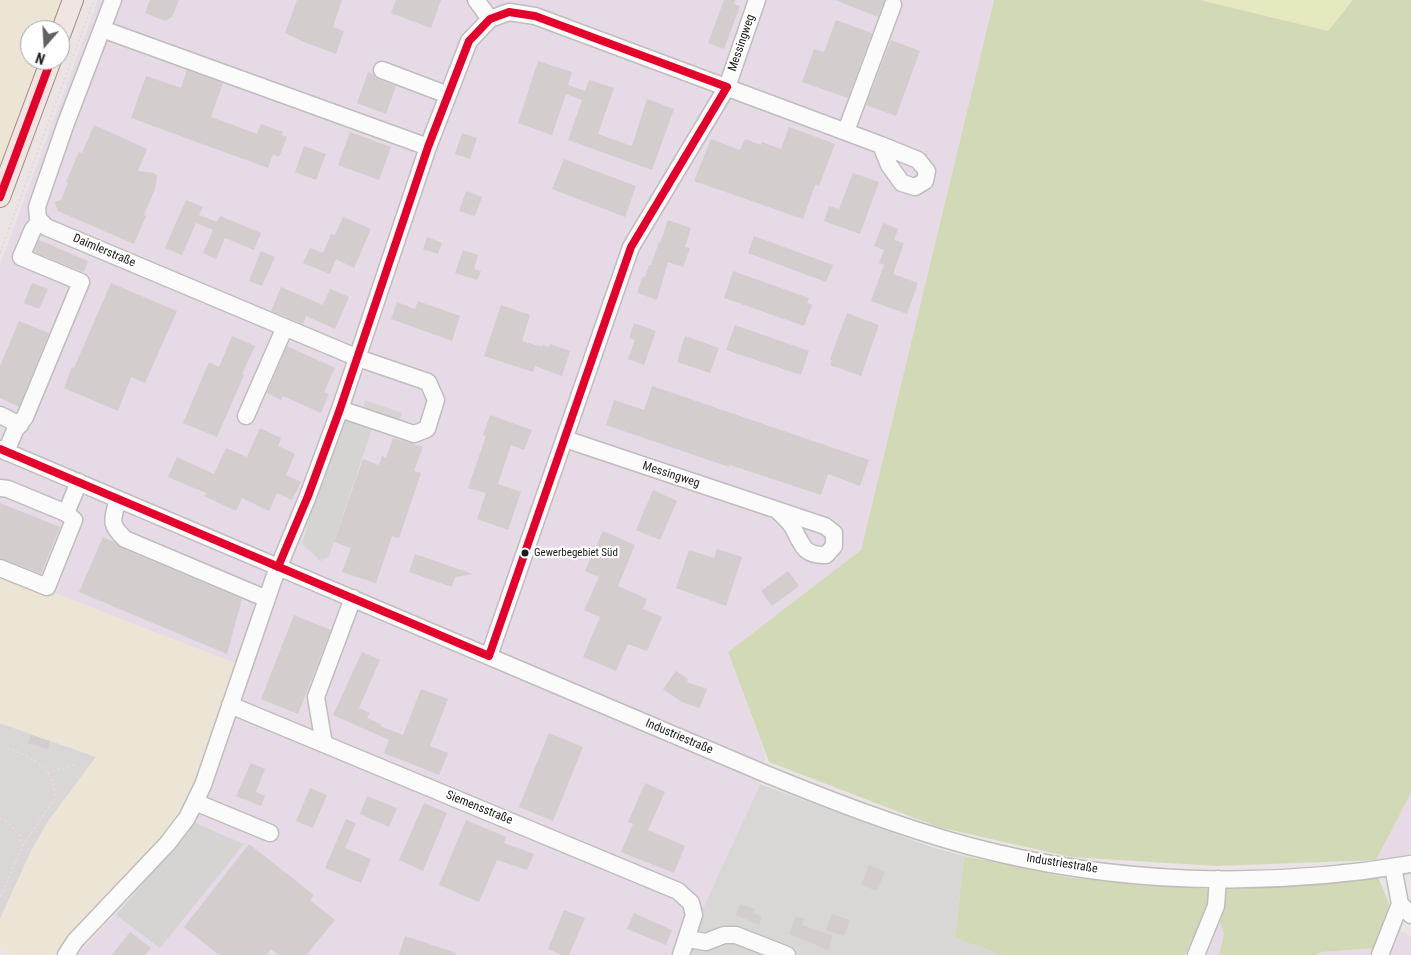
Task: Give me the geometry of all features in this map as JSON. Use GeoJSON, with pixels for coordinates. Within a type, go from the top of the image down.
{"type":"FeatureCollection","features":[{"type":"Feature","properties":{"kind":"main road"},"geometry":{"type":"LineString","coordinates":[[66,20],[73,0]]}},
{"type":"Feature","properties":{"kind":"main road"},"geometry":{"type":"LineString","coordinates":[[0,197],[47,70]]}},
{"type":"Feature","properties":{"kind":"street"},"geometry":{"type":"LineString","coordinates":[[3,451],[25,417],[81,282],[21,257],[32,229],[40,221],[36,207],[113,0]]}},
{"type":"Feature","properties":{"kind":"street"},"geometry":{"type":"LineString","coordinates":[[476,0],[490,19]]}},
{"type":"Feature","properties":{"kind":"street","name":"Messingweg"},"geometry":{"type":"LineString","coordinates":[[489,656],[631,248],[727,86],[757,0]]}},
{"type":"Feature","properties":{"kind":"street"},"geometry":{"type":"LineString","coordinates":[[846,131],[893,5]]}},
{"type":"Feature","properties":{"kind":"street"},"geometry":{"type":"LineString","coordinates":[[66,955],[75,941],[167,844],[187,818],[203,785],[278,567],[308,496],[358,358],[428,146],[469,41],[490,19],[509,12],[534,16],[727,86]]}},
{"type":"Feature","properties":{"kind":"street"},"geometry":{"type":"LineString","coordinates":[[102,29],[428,146]]}},
{"type":"Feature","properties":{"kind":"street"},"geometry":{"type":"LineString","coordinates":[[382,70],[448,95]]}},
{"type":"Feature","properties":{"kind":"street","name":"Messingweg"},"geometry":{"type":"LineString","coordinates":[[727,86],[881,144]]}},
{"type":"Feature","properties":{"kind":"street","name":"Daimlerstraße"},"geometry":{"type":"LineString","coordinates":[[40,221],[46,227],[285,328],[358,358],[428,382],[436,400],[427,429],[414,434],[340,409]]}},
{"type":"Feature","properties":{"kind":"street"},"geometry":{"type":"LineString","coordinates":[[246,416],[285,328]]}},
{"type":"Feature","properties":{"kind":"street"},"geometry":{"type":"LineString","coordinates":[[0,415],[20,425]]}},
{"type":"Feature","properties":{"kind":"street","name":"Messingweg"},"geometry":{"type":"LineString","coordinates":[[565,439],[778,511]]}},
{"type":"Feature","properties":{"kind":"street","name":"Industriestraße"},"geometry":{"type":"LineString","coordinates":[[3,451],[824,798],[935,836],[1004,854],[1073,868],[1170,877],[1218,879],[1307,876],[1411,864]]}},
{"type":"Feature","properties":{"kind":"street"},"geometry":{"type":"LineString","coordinates":[[66,513],[79,482]]}},
{"type":"Feature","properties":{"kind":"street"},"geometry":{"type":"LineString","coordinates":[[0,488],[8,489],[66,513],[74,520],[47,587],[0,568]]}},
{"type":"Feature","properties":{"kind":"street"},"geometry":{"type":"LineString","coordinates":[[118,499],[112,519],[114,529],[125,539],[267,599]]}},
{"type":"Feature","properties":{"kind":"street"},"geometry":{"type":"LineString","coordinates":[[324,744],[316,697],[353,598]]}},
{"type":"Feature","properties":{"kind":"street","name":"Siemensstraße"},"geometry":{"type":"LineString","coordinates":[[230,705],[678,891],[691,904],[694,915],[681,955]]}},
{"type":"Feature","properties":{"kind":"street"},"geometry":{"type":"LineString","coordinates":[[194,802],[270,833]]}},
{"type":"Feature","properties":{"kind":"street"},"geometry":{"type":"LineString","coordinates":[[1380,955],[1405,909],[1393,867]]}},
{"type":"Feature","properties":{"kind":"street"},"geometry":{"type":"LineString","coordinates":[[1196,955],[1216,906],[1218,879]]}},
{"type":"Feature","properties":{"kind":"street"},"geometry":{"type":"LineString","coordinates":[[688,938],[706,942],[724,935],[736,935],[787,955]]}},
{"type":"Feature","properties":{"kind":"path"},"geometry":{"type":"LineString","coordinates":[[0,252],[94,0]]}},
{"type":"Feature","properties":{"kind":"path"},"geometry":{"type":"LineString","coordinates":[[0,898],[22,847],[55,798],[55,791],[48,773],[38,762],[21,752],[7,748]]}},
{"type":"Feature","properties":{"kind":"path"},"geometry":{"type":"LineString","coordinates":[[48,773],[76,764]]}},
{"type":"Feature","properties":{"kind":"path"},"geometry":{"type":"LineString","coordinates":[[0,820],[8,822],[20,836],[22,847]]}},
{"type":"Feature","properties":{"kind":"path"},"geometry":{"type":"LineString","coordinates":[[0,890],[4,891]]}},
{"type":"Feature","properties":{"kind":"shaded area"},"geometry":{"type":"Polygon","coordinates":[[[0,0],[64,0],[57,20],[20,20],[20,70],[38,70],[0,174],[0,0]]]}},
{"type":"Feature","properties":{"kind":"shaded area"},"geometry":{"type":"Polygon","coordinates":[[[98,0],[994,0],[861,550],[728,652],[765,754],[760,784],[704,906],[686,919],[675,955],[78,955],[172,849],[250,669],[0,572],[0,265],[98,0]]]}},
{"type":"Feature","properties":{"kind":"shaded area"},"geometry":{"type":"Polygon","coordinates":[[[365,400],[402,413],[395,433],[373,426],[329,556],[321,561],[302,544],[311,513],[351,406],[363,409],[365,400]]]}},
{"type":"Feature","properties":{"kind":"shaded area"},"geometry":{"type":"Polygon","coordinates":[[[0,572],[237,664],[196,782],[181,813],[161,840],[54,955],[13,955],[0,949],[0,919],[32,849],[49,820],[96,757],[0,723],[0,572]]]}},
{"type":"Feature","properties":{"kind":"shaded area"},"geometry":{"type":"Polygon","coordinates":[[[0,723],[96,757],[49,820],[32,849],[0,919],[0,723]]]}},
{"type":"Feature","properties":{"kind":"shaded area"},"geometry":{"type":"Polygon","coordinates":[[[760,784],[931,847],[964,856],[955,938],[1002,955],[675,955],[686,919],[704,906],[760,784]]]}},
{"type":"Feature","properties":{"kind":"shaded area"},"geometry":{"type":"Polygon","coordinates":[[[1411,793],[1411,855],[1376,860],[1411,793]]]}},
{"type":"Feature","properties":{"kind":"shaded area"},"geometry":{"type":"Polygon","coordinates":[[[195,823],[244,844],[160,948],[116,915],[195,823]]]}},
{"type":"Feature","properties":{"kind":"shaded area"},"geometry":{"type":"Polygon","coordinates":[[[1206,910],[1218,916],[1224,934],[1219,955],[1185,955],[1206,910]]]}},
{"type":"Feature","properties":{"kind":"shaded area"},"geometry":{"type":"Polygon","coordinates":[[[1399,930],[1411,936],[1411,955],[1316,955],[1321,952],[1377,948],[1391,952],[1399,930]]]}},
{"type":"Feature","properties":{"kind":"green space"},"geometry":{"type":"Polygon","coordinates":[[[994,0],[1200,0],[1328,31],[1353,0],[1411,0],[1411,793],[1376,860],[1217,866],[1071,857],[938,827],[769,762],[728,652],[861,550],[994,0]]]}},
{"type":"Feature","properties":{"kind":"green space"},"geometry":{"type":"Polygon","coordinates":[[[1200,0],[1353,0],[1329,32],[1200,0]]]}},
{"type":"Feature","properties":{"kind":"green space"},"geometry":{"type":"Polygon","coordinates":[[[964,856],[1072,878],[1220,890],[1378,877],[1389,903],[1388,917],[1377,948],[1321,952],[1316,955],[1219,955],[1224,934],[1218,916],[1206,910],[1185,955],[1002,955],[955,938],[964,856]]]}},
{"type":"Feature","properties":{"kind":"building"},"geometry":{"type":"Polygon","coordinates":[[[150,0],[179,0],[172,17],[165,21],[145,13],[150,0]]]}},
{"type":"Feature","properties":{"kind":"building"},"geometry":{"type":"Polygon","coordinates":[[[297,0],[342,0],[333,27],[344,31],[336,54],[285,33],[297,0]]]}},
{"type":"Feature","properties":{"kind":"building"},"geometry":{"type":"Polygon","coordinates":[[[396,0],[441,0],[431,28],[391,13],[396,0]]]}},
{"type":"Feature","properties":{"kind":"building"},"geometry":{"type":"Polygon","coordinates":[[[724,0],[735,0],[734,4],[740,6],[724,49],[708,43],[724,0]]]}},
{"type":"Feature","properties":{"kind":"building"},"geometry":{"type":"Polygon","coordinates":[[[835,0],[885,0],[878,17],[835,0]]]}},
{"type":"Feature","properties":{"kind":"building"},"geometry":{"type":"Polygon","coordinates":[[[836,20],[872,33],[848,98],[802,82],[814,49],[824,52],[836,20]]]}},
{"type":"Feature","properties":{"kind":"building"},"geometry":{"type":"Polygon","coordinates":[[[891,40],[920,51],[896,116],[866,105],[891,40]]]}},
{"type":"Feature","properties":{"kind":"building"},"geometry":{"type":"Polygon","coordinates":[[[538,61],[572,72],[568,85],[585,91],[589,80],[614,88],[598,134],[632,146],[647,99],[674,109],[652,170],[568,140],[582,100],[566,94],[552,135],[518,123],[538,61]]]}},
{"type":"Feature","properties":{"kind":"building"},"geometry":{"type":"Polygon","coordinates":[[[187,70],[223,83],[211,117],[257,134],[261,124],[283,132],[282,135],[287,137],[279,157],[273,154],[268,168],[131,118],[146,76],[181,88],[187,70]]]}},
{"type":"Feature","properties":{"kind":"building"},"geometry":{"type":"Polygon","coordinates":[[[368,72],[378,79],[396,86],[386,114],[357,103],[368,72]]]}},
{"type":"Feature","properties":{"kind":"building"},"geometry":{"type":"Polygon","coordinates":[[[94,125],[147,149],[138,171],[154,173],[157,176],[155,189],[144,215],[146,216],[134,244],[58,211],[54,202],[61,200],[68,183],[66,182],[79,152],[82,153],[94,125]]]}},
{"type":"Feature","properties":{"kind":"building"},"geometry":{"type":"Polygon","coordinates":[[[789,127],[835,144],[819,186],[815,185],[803,219],[694,181],[711,139],[740,150],[745,139],[761,145],[762,142],[781,149],[789,127]]]}},
{"type":"Feature","properties":{"kind":"building"},"geometry":{"type":"Polygon","coordinates":[[[350,132],[391,147],[379,180],[338,165],[350,132]]]}},
{"type":"Feature","properties":{"kind":"building"},"geometry":{"type":"Polygon","coordinates":[[[462,133],[477,138],[470,159],[455,154],[462,133]]]}},
{"type":"Feature","properties":{"kind":"building"},"geometry":{"type":"Polygon","coordinates":[[[304,146],[326,154],[316,180],[295,172],[304,146]]]}},
{"type":"Feature","properties":{"kind":"building"},"geometry":{"type":"Polygon","coordinates":[[[564,159],[636,186],[625,217],[552,189],[564,159]]]}},
{"type":"Feature","properties":{"kind":"building"},"geometry":{"type":"Polygon","coordinates":[[[853,173],[879,182],[860,234],[824,221],[829,206],[839,209],[853,173]]]}},
{"type":"Feature","properties":{"kind":"building"},"geometry":{"type":"Polygon","coordinates":[[[466,191],[482,197],[475,216],[459,211],[466,191]]]}},
{"type":"Feature","properties":{"kind":"building"},"geometry":{"type":"Polygon","coordinates":[[[186,200],[203,207],[199,215],[217,222],[220,216],[261,233],[254,250],[225,238],[216,259],[203,253],[213,230],[196,223],[182,255],[165,248],[186,200]]]}},
{"type":"Feature","properties":{"kind":"building"},"geometry":{"type":"Polygon","coordinates":[[[343,217],[371,229],[354,268],[336,259],[330,274],[303,263],[310,248],[323,253],[331,234],[335,235],[343,217]]]}},
{"type":"Feature","properties":{"kind":"building"},"geometry":{"type":"Polygon","coordinates":[[[668,220],[691,228],[685,247],[690,248],[683,267],[668,262],[657,300],[637,293],[643,276],[645,277],[649,265],[651,265],[668,220]]]}},
{"type":"Feature","properties":{"kind":"building"},"geometry":{"type":"Polygon","coordinates":[[[883,223],[898,229],[894,240],[904,243],[893,274],[918,283],[907,314],[871,301],[884,265],[879,263],[884,250],[874,246],[883,223]]]}},
{"type":"Feature","properties":{"kind":"building"},"geometry":{"type":"Polygon","coordinates":[[[754,236],[833,265],[826,282],[748,253],[754,236]]]}},
{"type":"Feature","properties":{"kind":"building"},"geometry":{"type":"Polygon","coordinates":[[[427,237],[442,243],[438,254],[423,249],[427,237]]]}},
{"type":"Feature","properties":{"kind":"building"},"geometry":{"type":"Polygon","coordinates":[[[39,240],[88,261],[84,272],[34,252],[39,240]]]}},
{"type":"Feature","properties":{"kind":"building"},"geometry":{"type":"Polygon","coordinates":[[[463,250],[478,255],[474,269],[481,271],[477,280],[455,273],[463,250]]]}},
{"type":"Feature","properties":{"kind":"building"},"geometry":{"type":"Polygon","coordinates":[[[261,251],[275,257],[262,286],[249,281],[261,251]]]}},
{"type":"Feature","properties":{"kind":"building"},"geometry":{"type":"Polygon","coordinates":[[[733,271],[809,298],[807,303],[812,305],[804,326],[724,298],[733,271]]]}},
{"type":"Feature","properties":{"kind":"building"},"geometry":{"type":"Polygon","coordinates":[[[32,283],[48,289],[39,309],[24,303],[32,283]]]}},
{"type":"Feature","properties":{"kind":"building"},"geometry":{"type":"Polygon","coordinates":[[[111,283],[177,311],[145,383],[131,377],[118,411],[64,388],[111,283]]]}},
{"type":"Feature","properties":{"kind":"building"},"geometry":{"type":"Polygon","coordinates":[[[281,287],[323,305],[330,289],[349,297],[335,329],[306,316],[303,324],[271,311],[281,287]]]}},
{"type":"Feature","properties":{"kind":"building"},"geometry":{"type":"Polygon","coordinates":[[[418,301],[460,316],[452,341],[391,319],[397,302],[415,309],[418,301]]]}},
{"type":"Feature","properties":{"kind":"building"},"geometry":{"type":"Polygon","coordinates":[[[501,305],[530,315],[522,341],[542,347],[543,345],[549,347],[550,344],[570,351],[562,376],[535,366],[533,372],[484,356],[501,305]]]}},
{"type":"Feature","properties":{"kind":"building"},"geometry":{"type":"Polygon","coordinates":[[[847,313],[879,325],[861,376],[830,365],[832,360],[830,359],[847,313]]]}},
{"type":"Feature","properties":{"kind":"building"},"geometry":{"type":"Polygon","coordinates":[[[19,321],[49,333],[19,407],[0,398],[0,366],[19,321]]]}},
{"type":"Feature","properties":{"kind":"building"},"geometry":{"type":"Polygon","coordinates":[[[634,323],[656,331],[644,365],[628,359],[635,340],[629,338],[634,323]]]}},
{"type":"Feature","properties":{"kind":"building"},"geometry":{"type":"Polygon","coordinates":[[[735,325],[809,351],[801,375],[726,350],[735,325]]]}},
{"type":"Feature","properties":{"kind":"building"},"geometry":{"type":"Polygon","coordinates":[[[232,336],[255,346],[217,437],[183,423],[209,362],[219,367],[232,336]]]}},
{"type":"Feature","properties":{"kind":"building"},"geometry":{"type":"Polygon","coordinates":[[[685,336],[719,348],[710,373],[677,362],[685,336]]]}},
{"type":"Feature","properties":{"kind":"building"},"geometry":{"type":"Polygon","coordinates":[[[287,346],[335,368],[324,392],[329,394],[321,413],[283,396],[281,400],[267,393],[287,346]]]}},
{"type":"Feature","properties":{"kind":"building"},"geometry":{"type":"Polygon","coordinates":[[[652,386],[869,460],[860,486],[828,474],[821,495],[730,465],[729,467],[606,425],[614,400],[644,410],[652,386]]]}},
{"type":"Feature","properties":{"kind":"building"},"geometry":{"type":"Polygon","coordinates":[[[490,415],[532,430],[524,450],[511,445],[498,484],[521,492],[508,530],[477,519],[486,493],[468,488],[486,436],[483,435],[490,415]]]}},
{"type":"Feature","properties":{"kind":"building"},"geometry":{"type":"Polygon","coordinates":[[[260,428],[281,438],[278,446],[295,454],[286,475],[301,482],[292,500],[277,493],[269,511],[242,498],[236,511],[204,496],[206,493],[168,477],[177,457],[214,474],[226,448],[247,457],[260,428]]]}},
{"type":"Feature","properties":{"kind":"building"},"geometry":{"type":"Polygon","coordinates":[[[393,438],[423,447],[414,471],[421,473],[399,538],[392,536],[376,583],[342,572],[351,548],[334,542],[363,459],[379,465],[382,456],[386,458],[393,438]]]}},
{"type":"Feature","properties":{"kind":"building"},"geometry":{"type":"Polygon","coordinates":[[[653,490],[677,501],[660,540],[636,530],[653,490]]]}},
{"type":"Feature","properties":{"kind":"building"},"geometry":{"type":"Polygon","coordinates":[[[0,503],[60,527],[41,574],[0,558],[0,503]]]}},
{"type":"Feature","properties":{"kind":"building"},"geometry":{"type":"Polygon","coordinates":[[[603,531],[635,545],[618,586],[647,599],[643,609],[662,617],[647,651],[628,644],[616,671],[583,657],[600,617],[584,610],[599,577],[585,571],[603,531]]]}},
{"type":"Feature","properties":{"kind":"building"},"geometry":{"type":"Polygon","coordinates":[[[103,537],[121,548],[242,599],[227,654],[79,592],[103,537]]]}},
{"type":"Feature","properties":{"kind":"building"},"geometry":{"type":"Polygon","coordinates":[[[717,549],[742,557],[726,606],[676,588],[689,550],[714,558],[717,549]]]}},
{"type":"Feature","properties":{"kind":"building"},"geometry":{"type":"Polygon","coordinates":[[[415,554],[473,574],[455,577],[452,587],[409,572],[415,554]]]}},
{"type":"Feature","properties":{"kind":"building"},"geometry":{"type":"Polygon","coordinates":[[[788,571],[799,586],[772,606],[761,591],[788,571]]]}},
{"type":"Feature","properties":{"kind":"building"},"geometry":{"type":"Polygon","coordinates":[[[294,615],[331,630],[298,714],[261,699],[294,615]]]}},
{"type":"Feature","properties":{"kind":"building"},"geometry":{"type":"Polygon","coordinates":[[[362,652],[380,660],[359,708],[370,713],[367,718],[381,724],[380,726],[403,735],[421,689],[448,699],[430,746],[448,753],[439,775],[384,753],[389,740],[333,715],[362,652]]]}},
{"type":"Feature","properties":{"kind":"building"},"geometry":{"type":"Polygon","coordinates":[[[676,671],[688,679],[687,682],[707,689],[699,708],[682,702],[663,689],[676,671]]]}},
{"type":"Feature","properties":{"kind":"building"},"geometry":{"type":"Polygon","coordinates":[[[549,733],[583,747],[553,821],[519,807],[549,733]]]}},
{"type":"Feature","properties":{"kind":"building"},"geometry":{"type":"Polygon","coordinates":[[[31,735],[50,741],[48,749],[28,743],[31,735]]]}},
{"type":"Feature","properties":{"kind":"building"},"geometry":{"type":"Polygon","coordinates":[[[251,763],[265,769],[256,792],[265,796],[261,806],[236,796],[251,763]]]}},
{"type":"Feature","properties":{"kind":"building"},"geometry":{"type":"Polygon","coordinates":[[[645,783],[665,792],[648,830],[685,846],[674,873],[621,852],[633,824],[628,822],[645,783]]]}},
{"type":"Feature","properties":{"kind":"building"},"geometry":{"type":"Polygon","coordinates":[[[310,788],[327,795],[313,828],[296,821],[310,788]]]}},
{"type":"Feature","properties":{"kind":"building"},"geometry":{"type":"Polygon","coordinates":[[[367,796],[397,808],[389,827],[360,814],[367,796]]]}},
{"type":"Feature","properties":{"kind":"building"},"geometry":{"type":"Polygon","coordinates":[[[424,803],[447,813],[423,871],[399,860],[424,803]]]}},
{"type":"Feature","properties":{"kind":"building"},"geometry":{"type":"Polygon","coordinates":[[[346,819],[356,823],[345,848],[371,859],[361,883],[325,868],[346,819]]]}},
{"type":"Feature","properties":{"kind":"building"},"geometry":{"type":"Polygon","coordinates":[[[466,820],[506,837],[504,843],[534,854],[527,870],[497,860],[479,902],[439,885],[466,820]]]}},
{"type":"Feature","properties":{"kind":"building"},"geometry":{"type":"Polygon","coordinates":[[[249,844],[314,895],[310,900],[335,920],[306,955],[279,955],[271,949],[266,955],[219,955],[184,927],[249,844]]]}},
{"type":"Feature","properties":{"kind":"building"},"geometry":{"type":"Polygon","coordinates":[[[869,865],[885,872],[877,891],[861,885],[869,865]]]}},
{"type":"Feature","properties":{"kind":"building"},"geometry":{"type":"Polygon","coordinates":[[[740,904],[755,909],[753,913],[762,916],[759,925],[736,915],[740,904]]]}},
{"type":"Feature","properties":{"kind":"building"},"geometry":{"type":"Polygon","coordinates":[[[564,910],[585,918],[569,955],[562,955],[548,949],[564,910]]]}},
{"type":"Feature","properties":{"kind":"building"},"geometry":{"type":"Polygon","coordinates":[[[634,913],[672,930],[666,945],[627,929],[634,913]]]}},
{"type":"Feature","properties":{"kind":"building"},"geometry":{"type":"Polygon","coordinates":[[[832,914],[850,920],[844,936],[826,930],[832,914]]]}},
{"type":"Feature","properties":{"kind":"building"},"geometry":{"type":"Polygon","coordinates":[[[796,916],[804,919],[802,925],[833,936],[828,950],[789,934],[796,916]]]}},
{"type":"Feature","properties":{"kind":"building"},"geometry":{"type":"Polygon","coordinates":[[[130,932],[151,948],[145,955],[112,955],[130,932]]]}},
{"type":"Feature","properties":{"kind":"building"},"geometry":{"type":"Polygon","coordinates":[[[405,936],[456,953],[456,955],[399,955],[405,936]]]}},
{"type":"Feature","properties":{"kind":"transit line"},"geometry":{"type":"LineString","coordinates":[[278,567],[308,496],[340,409],[428,147],[469,41],[490,19],[509,12],[535,16],[727,87]]}},
{"type":"Feature","properties":{"kind":"transit line"},"geometry":{"type":"LineString","coordinates":[[0,197],[47,70]]}},
{"type":"Feature","properties":{"kind":"transit line"},"geometry":{"type":"LineString","coordinates":[[0,449],[489,656],[631,247],[727,87]]}},
{"type":"Feature","properties":{"kind":"place","name":"Gewerbegebiet Süd"},"geometry":{"type":"Point","coordinates":[525,553]}}]}
